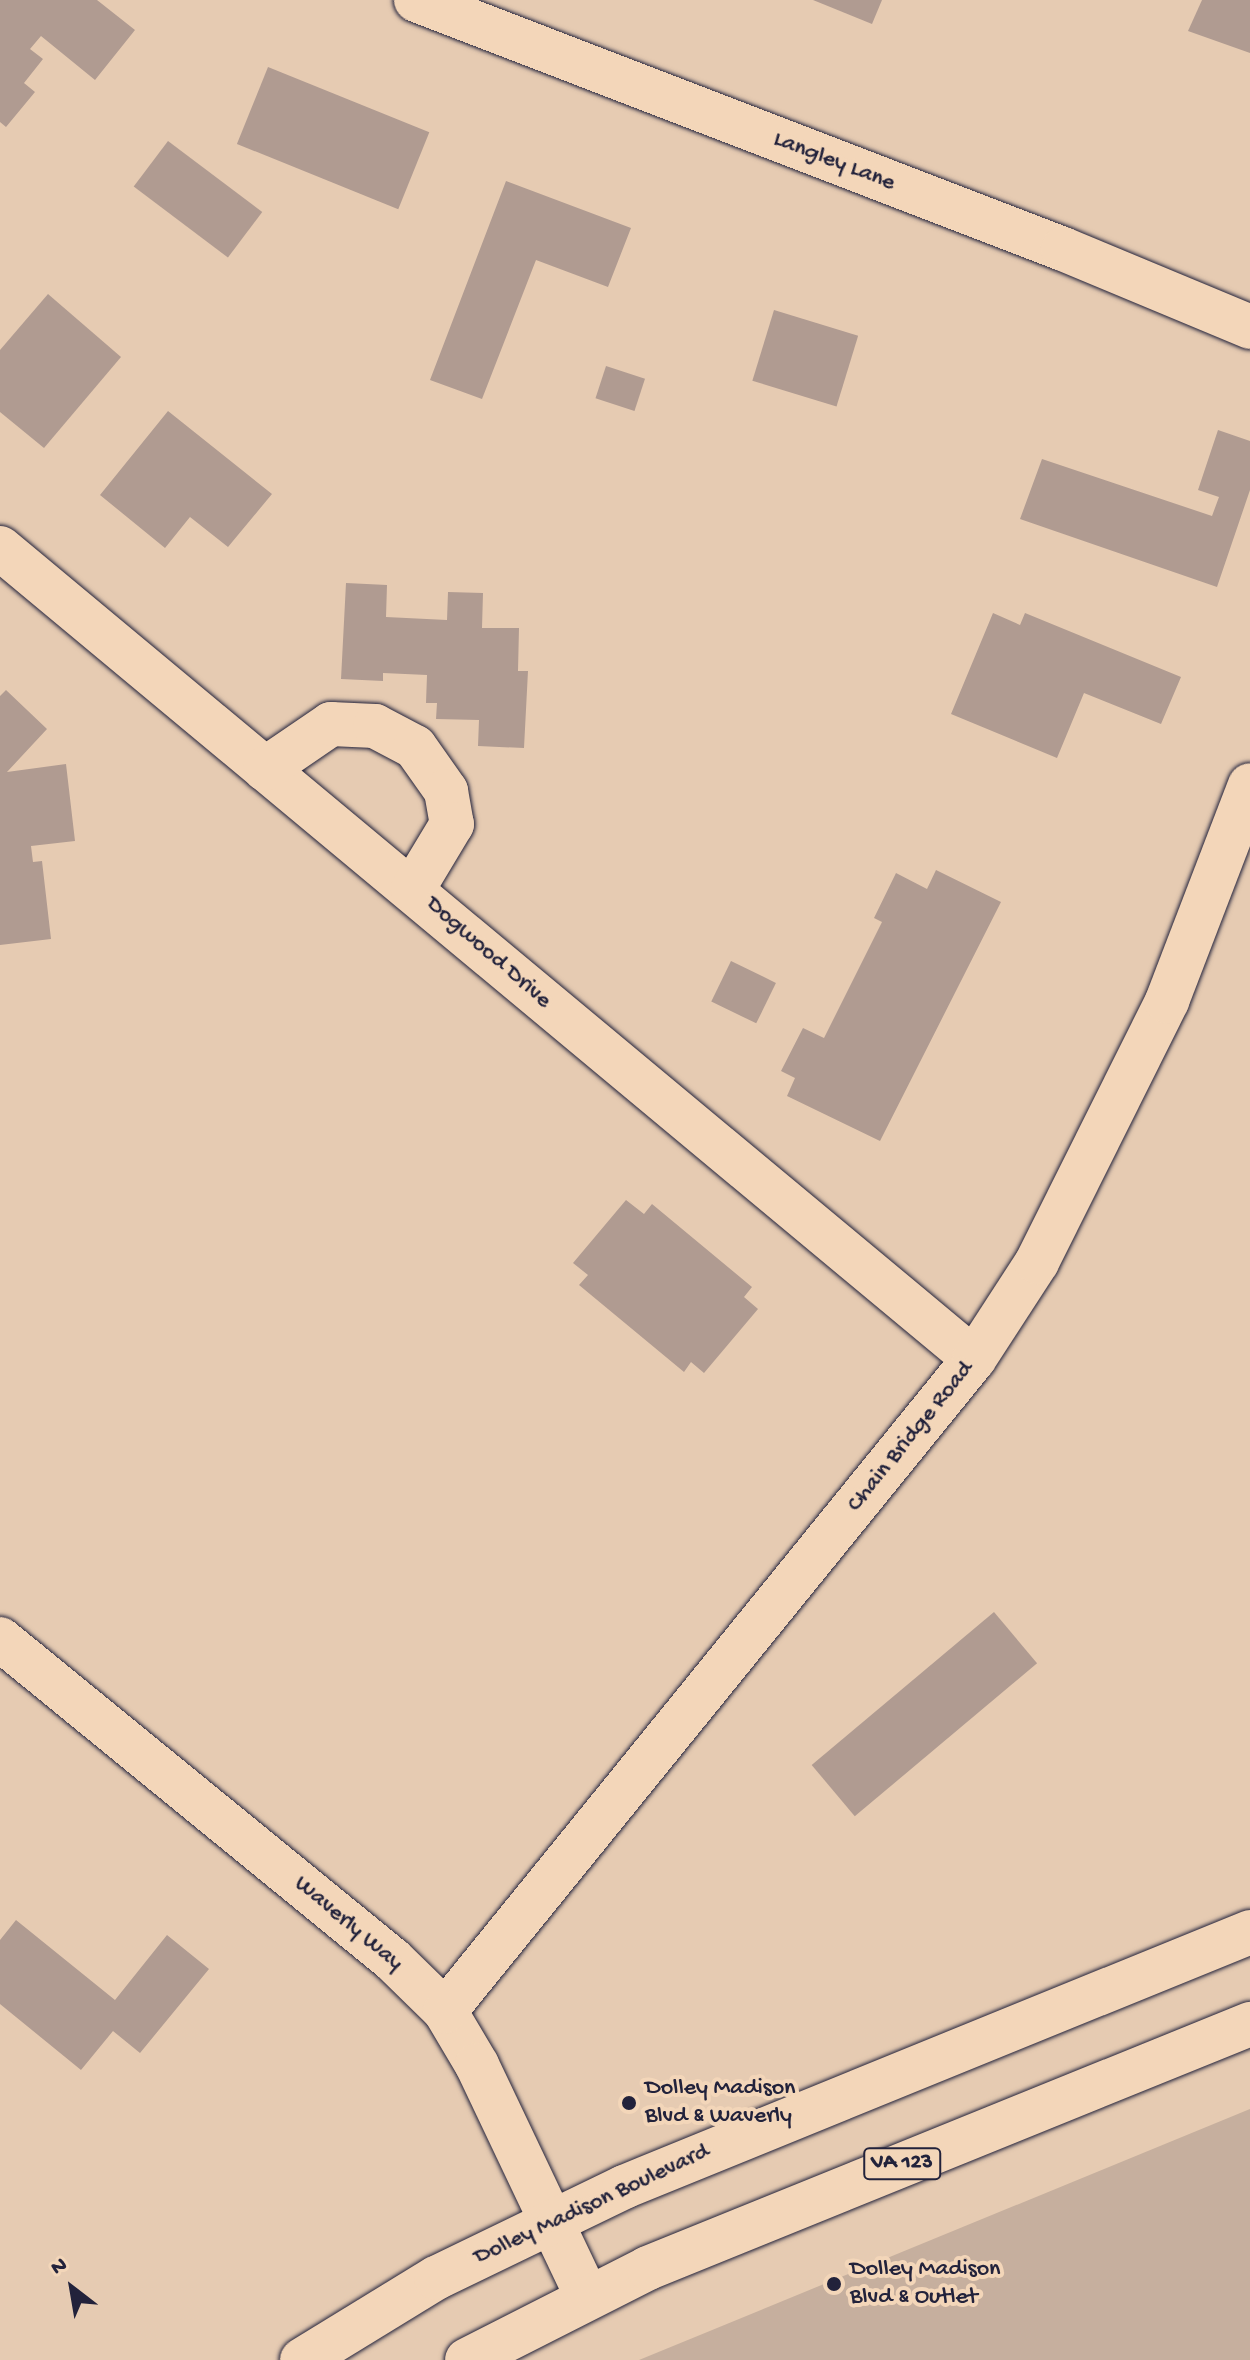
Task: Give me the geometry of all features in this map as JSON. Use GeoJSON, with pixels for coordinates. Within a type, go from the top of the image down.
{"type":"FeatureCollection","features":[{"type":"Feature","properties":{"kind":"street","name":"Langley Lane"},"geometry":{"type":"LineString","coordinates":[[416,0],[1063,249],[1250,327]]}},
{"type":"Feature","properties":{"kind":"street","name":"Dogwood Drive"},"geometry":{"type":"LineString","coordinates":[[0,548],[974,1359]]}},
{"type":"Feature","properties":{"kind":"street"},"geometry":{"type":"LineString","coordinates":[[265,769],[331,724],[375,726],[415,747],[446,791],[452,824],[413,889]]}},
{"type":"Feature","properties":{"kind":"street","name":"Chain Bridge Road"},"geometry":{"type":"LineString","coordinates":[[445,2011],[974,1359],[1037,1262],[1167,1001],[1250,785]]}},
{"type":"Feature","properties":{"kind":"street","name":"Waverly Way"},"geometry":{"type":"LineString","coordinates":[[0,1639],[393,1960],[445,2011],[552,2220],[587,2297]]}},
{"type":"Feature","properties":{"kind":"street","name":"Dolley Madison Boulevard"},"geometry":{"type":"LineString","coordinates":[[302,2360],[412,2292],[552,2220],[698,2155],[1250,1932]]}},
{"type":"Feature","properties":{"kind":"street","name":"VA 123"},"geometry":{"type":"LineString","coordinates":[[467,2360],[587,2297],[1250,2024]]}},
{"type":"Feature","properties":{"kind":"shaded area"},"geometry":{"type":"Polygon","coordinates":[[[1250,2109],[1250,2360],[639,2360],[1250,2109]]]}},
{"type":"Feature","properties":{"kind":"building"},"geometry":{"type":"Polygon","coordinates":[[[0,0],[97,0],[135,30],[95,80],[41,36],[30,49],[43,59],[24,83],[35,92],[6,127],[0,122],[0,0]]]}},
{"type":"Feature","properties":{"kind":"building"},"geometry":{"type":"Polygon","coordinates":[[[813,0],[882,0],[872,24],[813,0]]]}},
{"type":"Feature","properties":{"kind":"building"},"geometry":{"type":"Polygon","coordinates":[[[1202,0],[1250,0],[1250,53],[1188,31],[1202,0]]]}},
{"type":"Feature","properties":{"kind":"building"},"geometry":{"type":"Polygon","coordinates":[[[268,67],[429,132],[398,209],[237,144],[268,67]]]}},
{"type":"Feature","properties":{"kind":"building"},"geometry":{"type":"Polygon","coordinates":[[[168,141],[262,212],[228,258],[134,187],[168,141]]]}},
{"type":"Feature","properties":{"kind":"building"},"geometry":{"type":"Polygon","coordinates":[[[506,181],[631,228],[608,287],[536,260],[482,399],[430,380],[506,181]]]}},
{"type":"Feature","properties":{"kind":"building"},"geometry":{"type":"Polygon","coordinates":[[[48,294],[121,357],[44,448],[0,412],[0,350],[48,294]]]}},
{"type":"Feature","properties":{"kind":"building"},"geometry":{"type":"Polygon","coordinates":[[[774,310],[858,336],[837,406],[752,381],[774,310]]]}},
{"type":"Feature","properties":{"kind":"building"},"geometry":{"type":"Polygon","coordinates":[[[606,366],[645,379],[634,411],[595,398],[606,366]]]}},
{"type":"Feature","properties":{"kind":"building"},"geometry":{"type":"Polygon","coordinates":[[[168,411],[272,494],[228,547],[190,517],[165,548],[100,495],[168,411]]]}},
{"type":"Feature","properties":{"kind":"building"},"geometry":{"type":"Polygon","coordinates":[[[1218,430],[1250,441],[1250,490],[1217,587],[1020,519],[1042,459],[1212,516],[1219,497],[1198,490],[1218,430]]]}},
{"type":"Feature","properties":{"kind":"building"},"geometry":{"type":"Polygon","coordinates":[[[346,583],[387,585],[386,617],[447,620],[448,592],[483,593],[482,628],[519,628],[518,671],[528,671],[524,748],[478,746],[479,720],[436,719],[437,703],[426,703],[427,675],[383,673],[383,681],[341,679],[346,583]]]}},
{"type":"Feature","properties":{"kind":"building"},"geometry":{"type":"Polygon","coordinates":[[[993,613],[1020,625],[1025,613],[1181,677],[1161,724],[1084,693],[1057,758],[951,714],[993,613]]]}},
{"type":"Feature","properties":{"kind":"building"},"geometry":{"type":"Polygon","coordinates":[[[6,690],[47,729],[7,772],[66,764],[75,841],[31,846],[33,862],[42,861],[51,939],[0,945],[0,696],[6,690]]]}},
{"type":"Feature","properties":{"kind":"building"},"geometry":{"type":"Polygon","coordinates":[[[936,870],[1001,902],[880,1141],[787,1096],[795,1078],[781,1071],[803,1028],[824,1038],[882,922],[874,918],[896,873],[927,889],[936,870]]]}},
{"type":"Feature","properties":{"kind":"building"},"geometry":{"type":"Polygon","coordinates":[[[731,961],[776,983],[756,1023],[711,1001],[731,961]]]}},
{"type":"Feature","properties":{"kind":"building"},"geometry":{"type":"Polygon","coordinates":[[[626,1200],[644,1214],[652,1204],[752,1287],[744,1297],[758,1309],[704,1373],[691,1362],[684,1372],[579,1285],[588,1275],[573,1263],[626,1200]]]}},
{"type":"Feature","properties":{"kind":"building"},"geometry":{"type":"Polygon","coordinates":[[[994,1612],[1037,1663],[855,1816],[812,1765],[994,1612]]]}},
{"type":"Feature","properties":{"kind":"building"},"geometry":{"type":"Polygon","coordinates":[[[16,1920],[115,2000],[167,1935],[209,1969],[140,2053],[113,2031],[81,2070],[0,2004],[0,1940],[16,1920]]]}},
{"type":"Feature","properties":{"kind":"place","name":"Dolley Madison Blvd & Waverly"},"geometry":{"type":"Point","coordinates":[629,2103]}},
{"type":"Feature","properties":{"kind":"place","name":"Dolley Madison Blvd & Outlet"},"geometry":{"type":"Point","coordinates":[834,2284]}}]}
